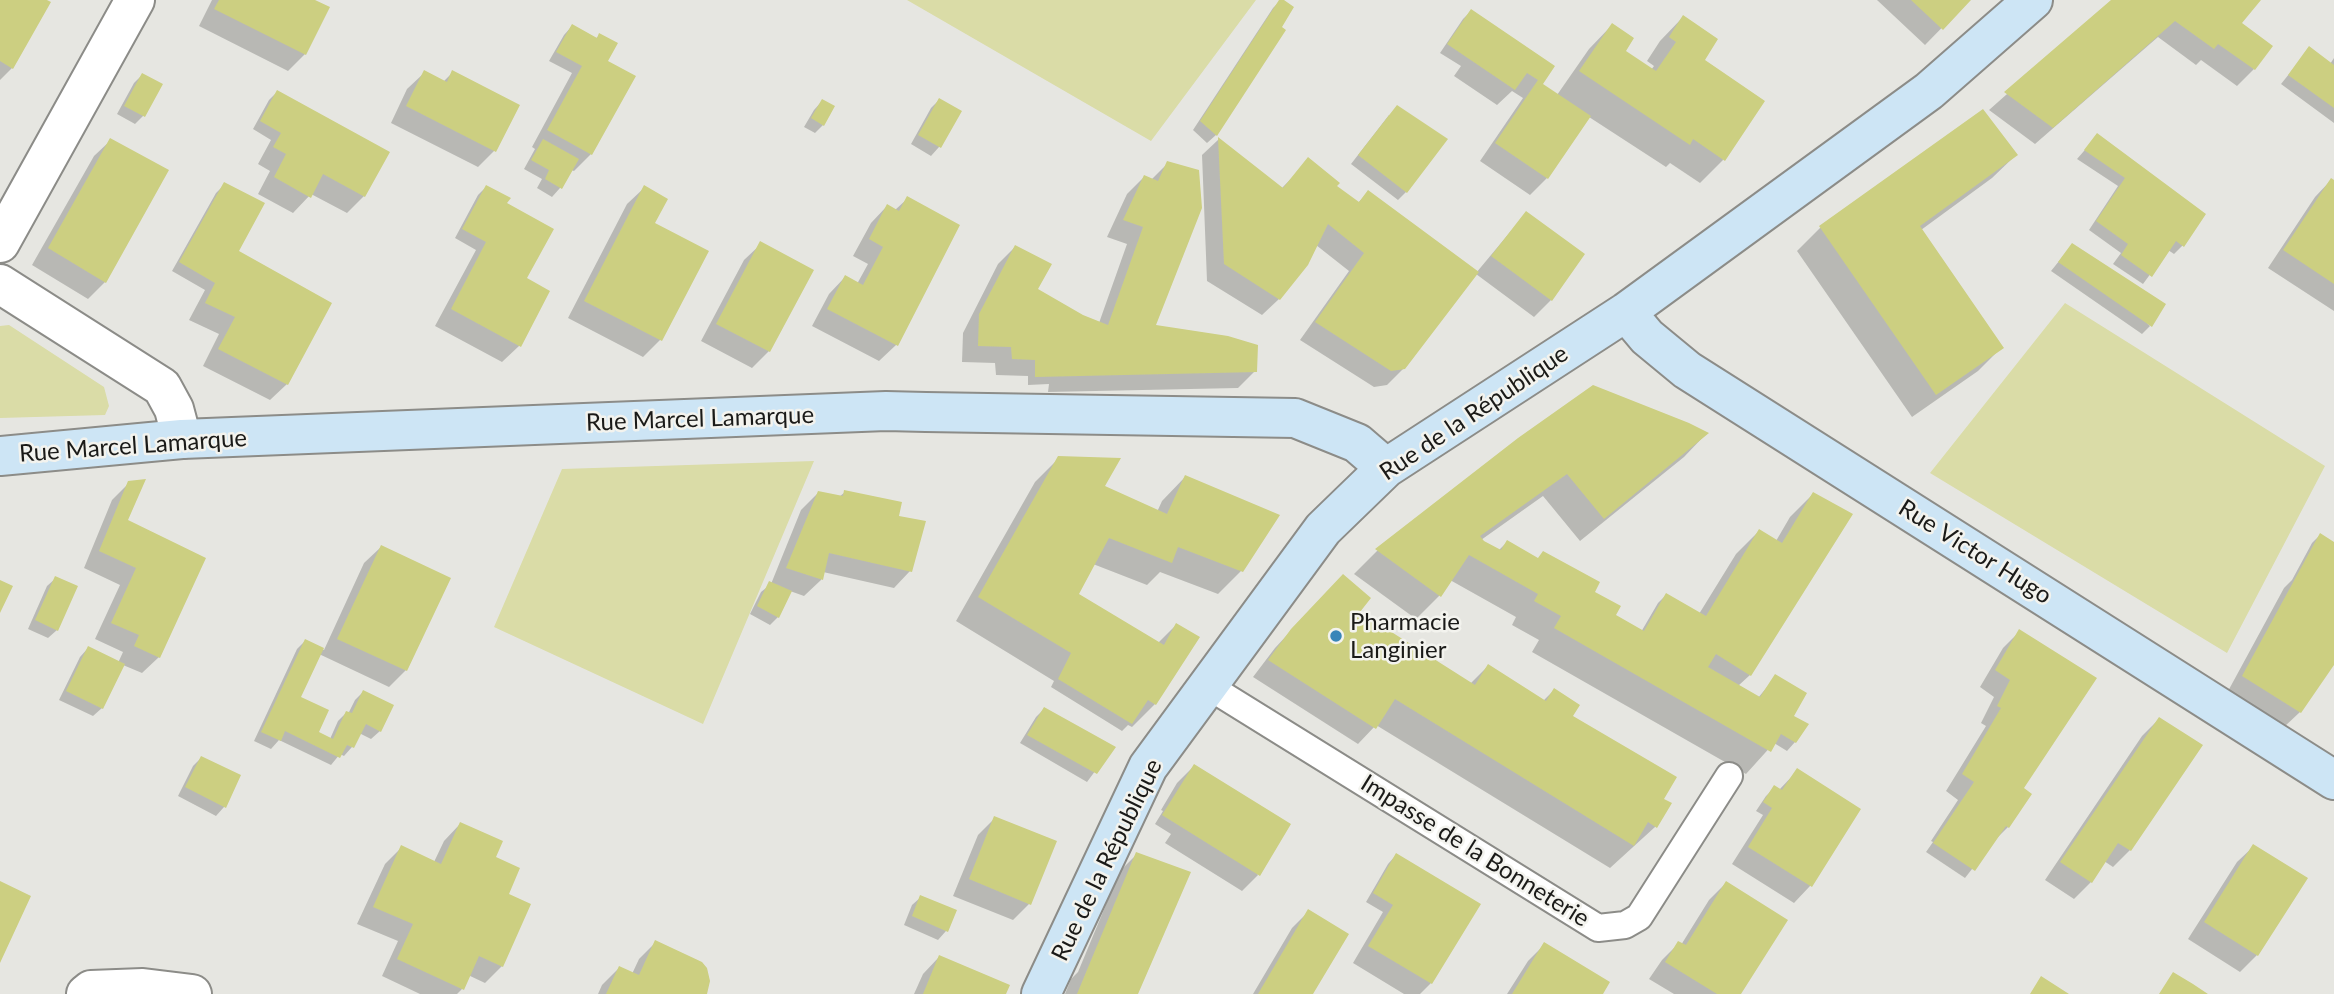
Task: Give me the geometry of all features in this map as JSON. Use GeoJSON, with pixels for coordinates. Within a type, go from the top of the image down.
{"type":"FeatureCollection","features":[{"type":"Feature","properties":{"kind":"street"},"geometry":{"type":"LineString","coordinates":[[0,243],[135,0]]}},
{"type":"Feature","properties":{"kind":"street","name":"Rue de la République"},"geometry":{"type":"LineString","coordinates":[[1041,994],[1148,767],[1323,529],[1386,468],[1626,312],[1929,90],[2033,0]]}},
{"type":"Feature","properties":{"kind":"street"},"geometry":{"type":"LineString","coordinates":[[0,284],[162,387],[174,409],[182,439]]}},
{"type":"Feature","properties":{"kind":"street","name":"Rue Victor Hugo"},"geometry":{"type":"LineString","coordinates":[[1626,312],[1647,337],[1687,370],[2334,780]]}},
{"type":"Feature","properties":{"kind":"street","name":"Rue Marcel Lamarque"},"geometry":{"type":"LineString","coordinates":[[0,456],[182,439],[886,411],[1295,418],[1357,443],[1386,468]]}},
{"type":"Feature","properties":{"kind":"street"},"geometry":{"type":"LineString","coordinates":[[86,994],[91,990],[144,988],[192,994]]}},
{"type":"Feature","properties":{"kind":"lane","name":"Impasse de la Bonneterie"},"geometry":{"type":"LineString","coordinates":[[1208,686],[1598,928],[1625,925],[1639,917],[1729,776]]}},
{"type":"Feature","properties":{"kind":"green space"},"geometry":{"type":"Polygon","coordinates":[[[907,0],[1256,0],[1151,141],[907,0]]]}},
{"type":"Feature","properties":{"kind":"green space"},"geometry":{"type":"Polygon","coordinates":[[[2065,303],[2325,466],[2227,653],[1930,473],[2065,303]]]}},
{"type":"Feature","properties":{"kind":"green space"},"geometry":{"type":"Polygon","coordinates":[[[9,325],[104,387],[109,406],[105,415],[0,418],[0,326],[9,325]]]}},
{"type":"Feature","properties":{"kind":"green space"},"geometry":{"type":"Polygon","coordinates":[[[814,461],[703,724],[494,627],[562,469],[814,461]]]}},
{"type":"Feature","properties":{"kind":"building"},"geometry":{"type":"Polygon","coordinates":[[[0,0],[51,2],[13,69],[0,61],[0,0]]]}},
{"type":"Feature","properties":{"kind":"building"},"geometry":{"type":"Polygon","coordinates":[[[219,0],[315,0],[330,7],[306,55],[214,9],[219,0]]]}},
{"type":"Feature","properties":{"kind":"building"},"geometry":{"type":"Polygon","coordinates":[[[1279,0],[1284,0],[1294,7],[1282,27],[1286,30],[1217,136],[1200,121],[1279,0]]]}},
{"type":"Feature","properties":{"kind":"building"},"geometry":{"type":"Polygon","coordinates":[[[1911,0],[1971,0],[1943,30],[1911,0]]]}},
{"type":"Feature","properties":{"kind":"building"},"geometry":{"type":"Polygon","coordinates":[[[2111,0],[2261,0],[2242,23],[2273,46],[2255,70],[2218,44],[2214,49],[2175,21],[2053,128],[2004,92],[2111,0]]]}},
{"type":"Feature","properties":{"kind":"building"},"geometry":{"type":"Polygon","coordinates":[[[1471,9],[1555,66],[1543,84],[1591,116],[1548,179],[1495,143],[1538,80],[1527,73],[1515,90],[1447,44],[1471,9]]]}},
{"type":"Feature","properties":{"kind":"building"},"geometry":{"type":"Polygon","coordinates":[[[1683,15],[1718,39],[1705,60],[1765,101],[1725,161],[1693,139],[1690,145],[1579,71],[1612,23],[1634,38],[1626,51],[1656,71],[1676,42],[1669,37],[1683,15]]]}},
{"type":"Feature","properties":{"kind":"building"},"geometry":{"type":"Polygon","coordinates":[[[572,24],[597,38],[599,33],[618,43],[608,61],[636,76],[592,155],[547,130],[582,66],[556,52],[572,24]]]}},
{"type":"Feature","properties":{"kind":"building"},"geometry":{"type":"Polygon","coordinates":[[[2309,46],[2334,65],[2334,108],[2288,75],[2309,46]]]}},
{"type":"Feature","properties":{"kind":"building"},"geometry":{"type":"Polygon","coordinates":[[[424,70],[447,82],[452,70],[520,105],[496,152],[406,106],[424,70]]]}},
{"type":"Feature","properties":{"kind":"building"},"geometry":{"type":"Polygon","coordinates":[[[142,73],[163,84],[145,117],[124,106],[142,73]]]}},
{"type":"Feature","properties":{"kind":"building"},"geometry":{"type":"Polygon","coordinates":[[[277,90],[390,152],[365,197],[323,174],[311,198],[274,177],[286,154],[273,147],[281,133],[260,121],[277,90]]]}},
{"type":"Feature","properties":{"kind":"building"},"geometry":{"type":"Polygon","coordinates":[[[939,98],[962,111],[941,148],[918,135],[939,98]]]}},
{"type":"Feature","properties":{"kind":"building"},"geometry":{"type":"Polygon","coordinates":[[[822,99],[835,106],[824,126],[811,118],[822,99]]]}},
{"type":"Feature","properties":{"kind":"building"},"geometry":{"type":"Polygon","coordinates":[[[1397,105],[1448,139],[1407,193],[1358,155],[1397,105]]]}},
{"type":"Feature","properties":{"kind":"building"},"geometry":{"type":"Polygon","coordinates":[[[1983,109],[2018,155],[1920,226],[2004,348],[1936,395],[1819,226],[1983,109]]]}},
{"type":"Feature","properties":{"kind":"building"},"geometry":{"type":"Polygon","coordinates":[[[2097,133],[2206,214],[2184,247],[2176,241],[2152,277],[2121,255],[2128,244],[2096,221],[2125,178],[2084,150],[2097,133]]]}},
{"type":"Feature","properties":{"kind":"building"},"geometry":{"type":"Polygon","coordinates":[[[1218,137],[1283,188],[1308,157],[1340,183],[1337,186],[1359,202],[1368,190],[1479,272],[1405,369],[1391,371],[1315,322],[1364,253],[1328,224],[1308,265],[1280,300],[1224,264],[1218,137]]]}},
{"type":"Feature","properties":{"kind":"building"},"geometry":{"type":"Polygon","coordinates":[[[110,138],[169,170],[106,283],[48,248],[110,138]]]}},
{"type":"Feature","properties":{"kind":"building"},"geometry":{"type":"Polygon","coordinates":[[[543,139],[579,159],[562,189],[545,179],[549,170],[531,160],[543,139]]]}},
{"type":"Feature","properties":{"kind":"building"},"geometry":{"type":"Polygon","coordinates":[[[1167,161],[1199,170],[1202,208],[1156,325],[1228,336],[1258,345],[1257,372],[1035,377],[1035,360],[1012,359],[1011,347],[978,346],[979,314],[1015,245],[1052,264],[1038,289],[1083,315],[1108,325],[1143,227],[1123,220],[1144,175],[1158,181],[1167,161]]]}},
{"type":"Feature","properties":{"kind":"building"},"geometry":{"type":"Polygon","coordinates":[[[2331,178],[2334,180],[2334,284],[2283,250],[2331,178]]]}},
{"type":"Feature","properties":{"kind":"building"},"geometry":{"type":"Polygon","coordinates":[[[224,182],[265,203],[239,251],[332,303],[288,385],[218,349],[235,317],[205,303],[215,283],[179,262],[224,182]]]}},
{"type":"Feature","properties":{"kind":"building"},"geometry":{"type":"Polygon","coordinates":[[[486,185],[511,198],[507,203],[554,229],[527,278],[550,291],[521,347],[451,309],[486,242],[462,229],[486,185]]]}},
{"type":"Feature","properties":{"kind":"building"},"geometry":{"type":"Polygon","coordinates":[[[644,185],[668,199],[655,223],[709,251],[662,341],[584,301],[644,185]]]}},
{"type":"Feature","properties":{"kind":"building"},"geometry":{"type":"Polygon","coordinates":[[[907,196],[960,225],[898,346],[827,309],[845,275],[863,285],[883,247],[869,239],[887,204],[899,211],[907,196]]]}},
{"type":"Feature","properties":{"kind":"building"},"geometry":{"type":"Polygon","coordinates":[[[1526,211],[1585,254],[1552,301],[1491,256],[1526,211]]]}},
{"type":"Feature","properties":{"kind":"building"},"geometry":{"type":"Polygon","coordinates":[[[760,241],[814,270],[770,352],[716,324],[760,241]]]}},
{"type":"Feature","properties":{"kind":"building"},"geometry":{"type":"Polygon","coordinates":[[[2072,243],[2166,304],[2152,327],[2058,262],[2072,243]]]}},
{"type":"Feature","properties":{"kind":"building"},"geometry":{"type":"Polygon","coordinates":[[[1593,385],[1709,433],[1604,519],[1567,474],[1480,536],[1501,550],[1507,540],[1538,558],[1543,551],[1600,582],[1595,592],[1621,606],[1616,615],[1644,631],[1666,593],[1706,616],[1759,529],[1782,543],[1813,492],[1853,514],[1751,676],[1716,654],[1708,667],[1760,697],[1775,674],[1807,693],[1794,716],[1809,724],[1796,743],[1781,734],[1771,752],[1554,628],[1561,616],[1534,601],[1538,594],[1469,555],[1441,597],[1375,549],[1518,438],[1593,385]]]}},
{"type":"Feature","properties":{"kind":"building"},"geometry":{"type":"Polygon","coordinates":[[[1058,456],[1121,458],[1105,486],[1167,514],[1185,475],[1280,515],[1243,572],[1178,547],[1172,563],[1109,538],[1079,594],[1164,645],[1176,623],[1200,637],[1156,705],[1148,700],[1132,724],[1058,679],[1071,653],[978,597],[1058,456]]]}},
{"type":"Feature","properties":{"kind":"building"},"geometry":{"type":"Polygon","coordinates":[[[146,479],[128,520],[206,558],[160,658],[134,646],[139,635],[111,623],[136,568],[99,551],[128,481],[146,479]]]}},
{"type":"Feature","properties":{"kind":"building"},"geometry":{"type":"Polygon","coordinates":[[[844,490],[902,502],[899,516],[926,521],[912,572],[829,553],[823,580],[786,568],[818,491],[843,496],[844,490]]]}},
{"type":"Feature","properties":{"kind":"building"},"geometry":{"type":"Polygon","coordinates":[[[2320,533],[2334,542],[2334,665],[2301,713],[2242,676],[2320,533]]]}},
{"type":"Feature","properties":{"kind":"building"},"geometry":{"type":"Polygon","coordinates":[[[381,545],[451,578],[407,671],[337,639],[381,545]]]}},
{"type":"Feature","properties":{"kind":"building"},"geometry":{"type":"Polygon","coordinates":[[[1343,574],[1371,598],[1360,612],[1475,685],[1488,664],[1546,701],[1554,688],[1580,705],[1573,716],[1677,777],[1664,799],[1672,803],[1657,828],[1648,822],[1634,846],[1395,699],[1376,729],[1268,660],[1291,629],[1343,574]]]}},
{"type":"Feature","properties":{"kind":"building"},"geometry":{"type":"Polygon","coordinates":[[[55,576],[78,586],[58,631],[35,620],[55,576]]]}},
{"type":"Feature","properties":{"kind":"building"},"geometry":{"type":"Polygon","coordinates":[[[0,580],[13,586],[0,613],[0,580]]]}},
{"type":"Feature","properties":{"kind":"building"},"geometry":{"type":"Polygon","coordinates":[[[769,581],[792,591],[779,618],[757,606],[769,581]]]}},
{"type":"Feature","properties":{"kind":"building"},"geometry":{"type":"Polygon","coordinates":[[[2019,629],[2097,678],[2024,788],[2032,794],[1975,871],[1933,843],[1974,782],[1962,774],[2001,708],[1997,706],[2010,680],[1995,670],[2019,629]]]}},
{"type":"Feature","properties":{"kind":"building"},"geometry":{"type":"Polygon","coordinates":[[[305,639],[324,648],[301,697],[329,710],[319,732],[333,739],[346,711],[352,713],[363,690],[394,705],[381,732],[366,724],[354,748],[347,745],[340,758],[285,731],[281,741],[261,732],[305,639]]]}},
{"type":"Feature","properties":{"kind":"building"},"geometry":{"type":"Polygon","coordinates":[[[88,646],[125,664],[103,709],[66,691],[88,646]]]}},
{"type":"Feature","properties":{"kind":"building"},"geometry":{"type":"Polygon","coordinates":[[[1044,707],[1116,747],[1097,774],[1027,735],[1044,707]]]}},
{"type":"Feature","properties":{"kind":"building"},"geometry":{"type":"Polygon","coordinates":[[[2159,717],[2203,745],[2131,851],[2118,843],[2092,883],[2060,862],[2159,717]]]}},
{"type":"Feature","properties":{"kind":"building"},"geometry":{"type":"Polygon","coordinates":[[[201,756],[241,775],[226,808],[185,787],[201,756]]]}},
{"type":"Feature","properties":{"kind":"building"},"geometry":{"type":"Polygon","coordinates":[[[1194,764],[1291,824],[1260,876],[1162,815],[1194,764]]]}},
{"type":"Feature","properties":{"kind":"building"},"geometry":{"type":"Polygon","coordinates":[[[1797,768],[1861,809],[1812,887],[1748,847],[1772,808],[1763,802],[1774,785],[1782,790],[1797,768]]]}},
{"type":"Feature","properties":{"kind":"building"},"geometry":{"type":"Polygon","coordinates":[[[994,816],[1057,841],[1031,905],[969,879],[994,816]]]}},
{"type":"Feature","properties":{"kind":"building"},"geometry":{"type":"Polygon","coordinates":[[[460,822],[503,841],[496,857],[520,868],[509,894],[531,904],[503,967],[479,956],[464,990],[397,959],[413,924],[373,907],[401,845],[441,864],[460,822]]]}},
{"type":"Feature","properties":{"kind":"building"},"geometry":{"type":"Polygon","coordinates":[[[2253,844],[2308,878],[2258,956],[2204,922],[2253,844]]]}},
{"type":"Feature","properties":{"kind":"building"},"geometry":{"type":"Polygon","coordinates":[[[1136,852],[1191,872],[1138,994],[1077,994],[1136,852]]]}},
{"type":"Feature","properties":{"kind":"building"},"geometry":{"type":"Polygon","coordinates":[[[1396,853],[1481,904],[1432,984],[1368,946],[1393,905],[1373,893],[1396,853]]]}},
{"type":"Feature","properties":{"kind":"building"},"geometry":{"type":"Polygon","coordinates":[[[0,881],[31,896],[0,963],[0,881]]]}},
{"type":"Feature","properties":{"kind":"building"},"geometry":{"type":"Polygon","coordinates":[[[1726,881],[1788,920],[1741,994],[1717,994],[1665,962],[1678,941],[1686,945],[1726,881]]]}},
{"type":"Feature","properties":{"kind":"building"},"geometry":{"type":"Polygon","coordinates":[[[920,895],[957,910],[948,932],[912,916],[920,895]]]}},
{"type":"Feature","properties":{"kind":"building"},"geometry":{"type":"Polygon","coordinates":[[[1308,909],[1349,934],[1313,994],[1258,994],[1308,909]]]}},
{"type":"Feature","properties":{"kind":"building"},"geometry":{"type":"Polygon","coordinates":[[[655,940],[702,962],[707,968],[710,981],[707,994],[606,994],[619,966],[639,975],[655,940]]]}},
{"type":"Feature","properties":{"kind":"building"},"geometry":{"type":"Polygon","coordinates":[[[1544,942],[1610,982],[1603,994],[1512,994],[1544,942]]]}},
{"type":"Feature","properties":{"kind":"building"},"geometry":{"type":"Polygon","coordinates":[[[939,955],[1010,985],[1006,994],[923,994],[939,955]]]}},
{"type":"Feature","properties":{"kind":"building"},"geometry":{"type":"Polygon","coordinates":[[[2173,972],[2193,984],[2208,994],[2159,994],[2173,972]]]}},
{"type":"Feature","properties":{"kind":"building"},"geometry":{"type":"Polygon","coordinates":[[[2041,976],[2069,994],[2030,994],[2041,976]]]}},
{"type":"Feature","properties":{"kind":"place","name":"Pharmacie Langinier"},"geometry":{"type":"Point","coordinates":[1336,636]}}]}
